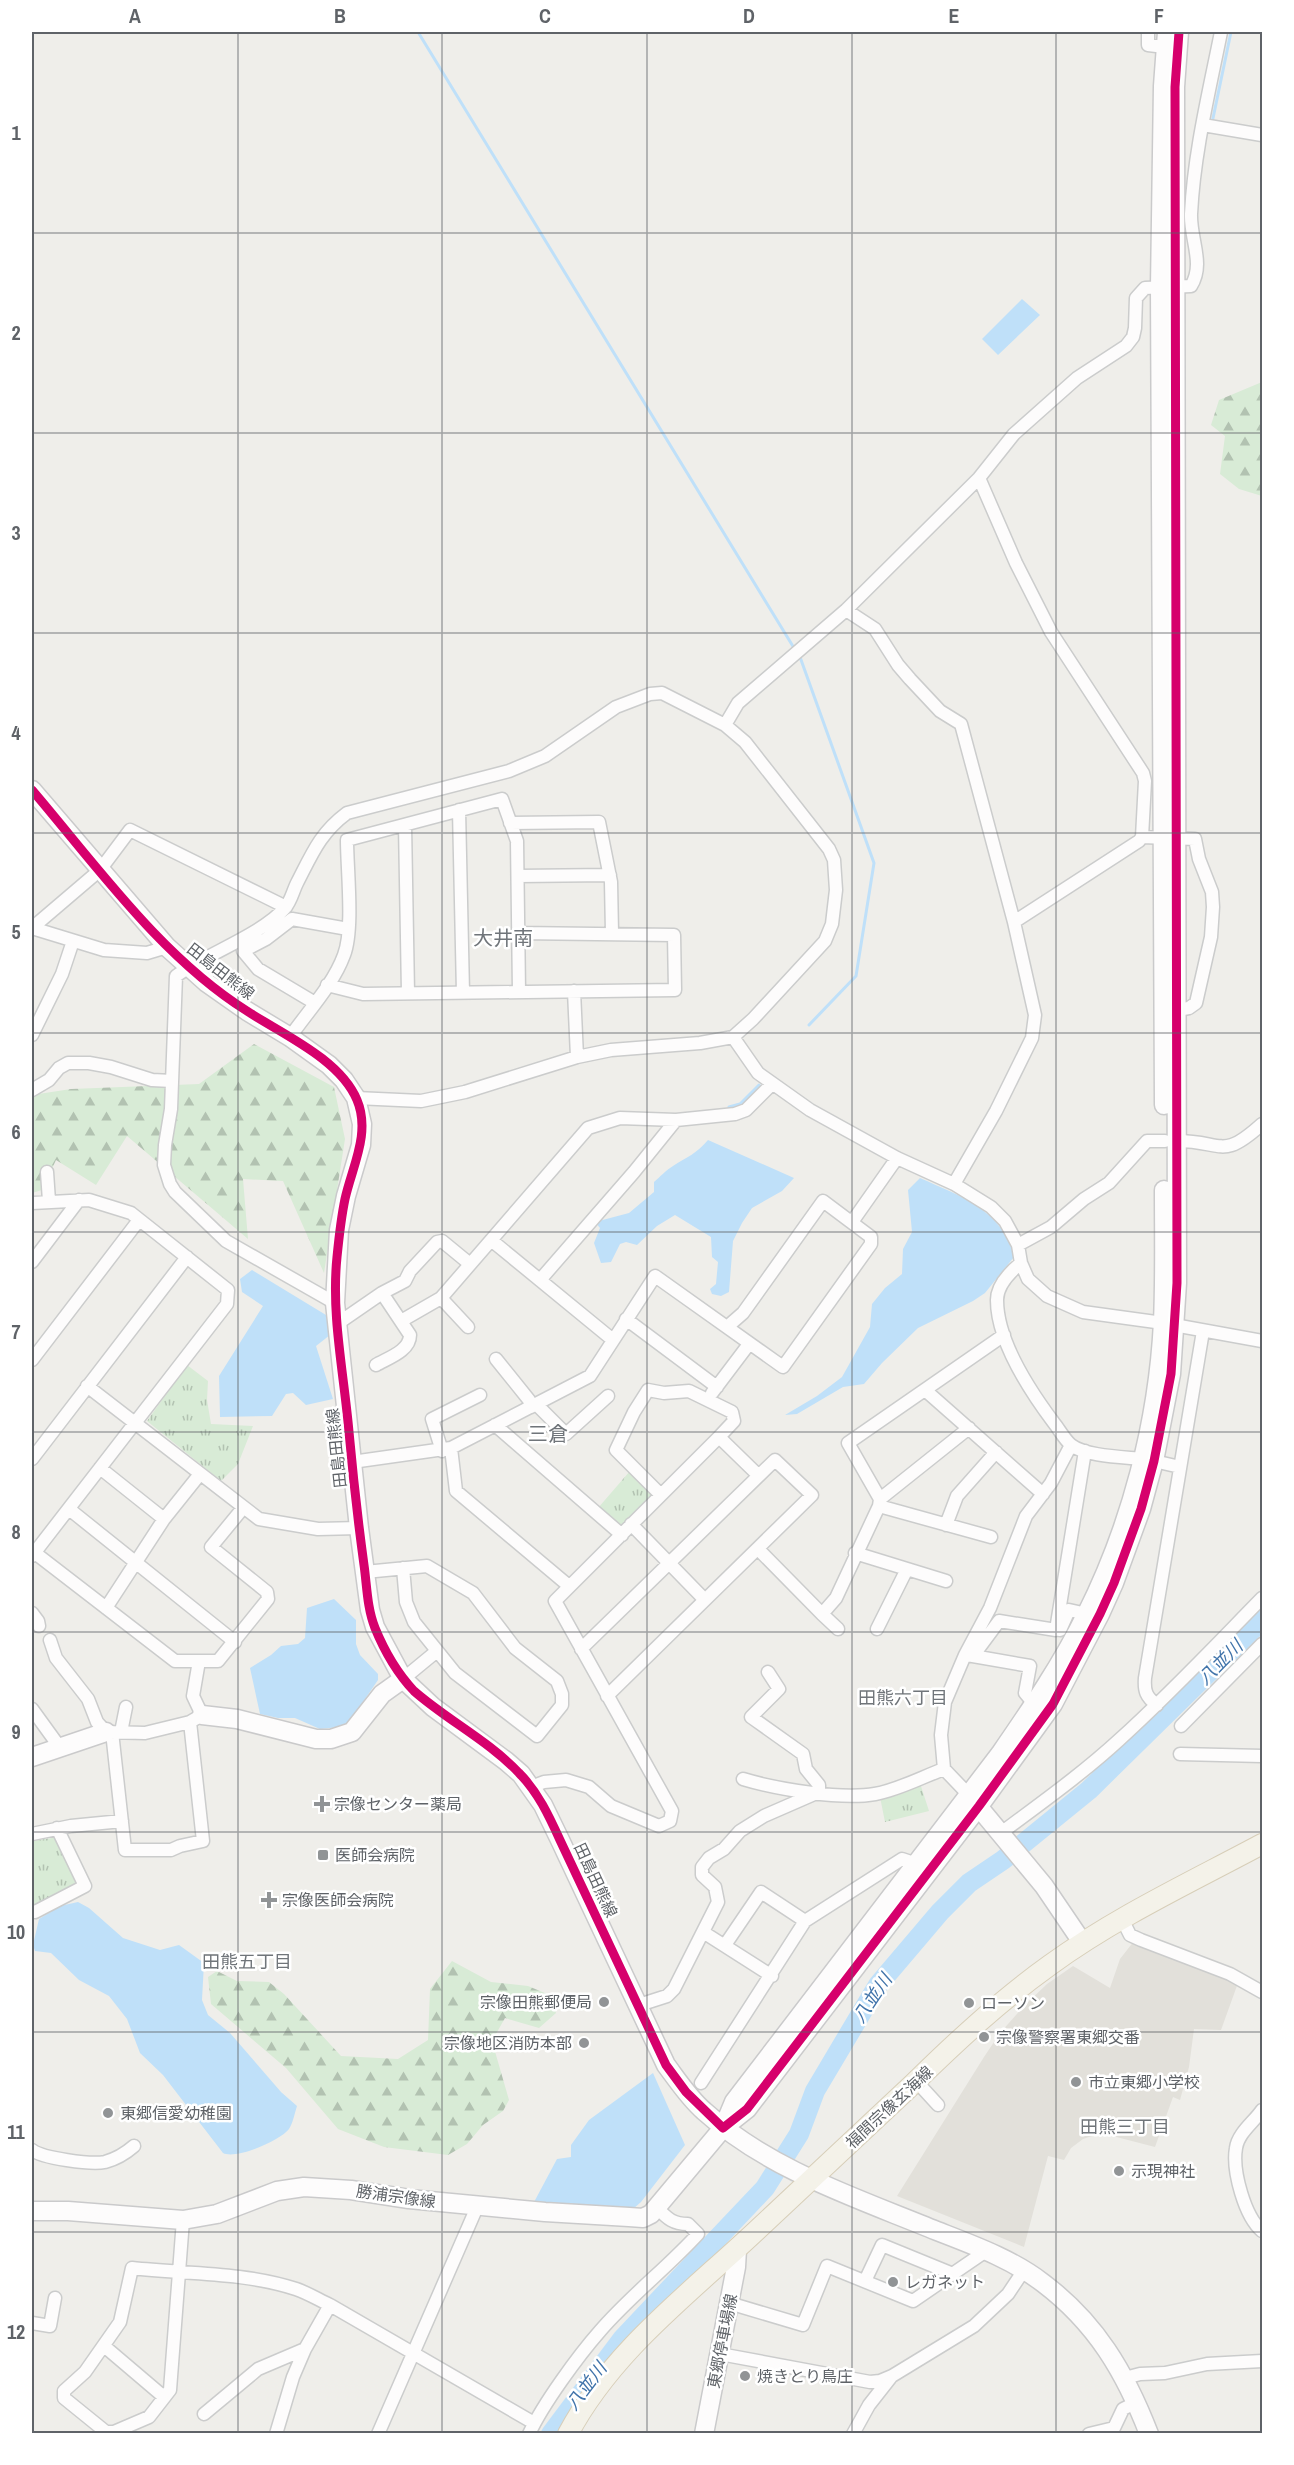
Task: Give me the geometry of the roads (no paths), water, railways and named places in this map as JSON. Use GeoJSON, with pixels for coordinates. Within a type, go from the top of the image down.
{"type":"FeatureCollection","features":[{"type":"Feature","properties":{"kind":"main road","name":"福間宗像玄海線"},"geometry":{"type":"LineString","coordinates":[[574,2431],[594,2393],[627,2352],[664,2314],[1019,1988],[1082,1942],[1263,1844]]}},
{"type":"Feature","properties":{"kind":"street"},"geometry":{"type":"LineString","coordinates":[[723,2128],[735,2101],[917,1864],[1053,1704],[1114,1584],[1137,1520],[1148,1460],[1154,1400],[1169,1324],[1171,1141],[1166,39],[1148,45],[1148,32]]}},
{"type":"Feature","properties":{"kind":"street"},"geometry":{"type":"LineString","coordinates":[[1168,286],[1179,32]]}},
{"type":"Feature","properties":{"kind":"street"},"geometry":{"type":"LineString","coordinates":[[725,725],[738,703],[846,610],[979,478],[1014,434],[1077,378],[1126,346],[1133,337],[1135,328],[1136,298],[1145,288],[1191,286],[1197,277],[1198,263],[1191,226],[1192,207],[1203,124],[1221,32]]}},
{"type":"Feature","properties":{"kind":"street"},"geometry":{"type":"LineString","coordinates":[[1203,124],[1263,135]]}},
{"type":"Feature","properties":{"kind":"street"},"geometry":{"type":"LineString","coordinates":[[979,478],[1016,563],[1051,632],[1143,773],[1146,797],[1142,837],[1139,841],[1014,922]]}},
{"type":"Feature","properties":{"kind":"street"},"geometry":{"type":"LineString","coordinates":[[846,610],[874,629],[910,679],[940,711],[961,724],[1014,922],[1035,1015],[1032,1038],[996,1111],[954,1184]]}},
{"type":"Feature","properties":{"kind":"street"},"geometry":{"type":"LineString","coordinates":[[335,1303],[226,1241],[175,1192],[164,1165],[171,1109],[176,976],[188,967],[272,921],[286,908],[323,834],[347,813],[509,771],[545,756],[616,707],[650,694],[662,693],[725,725],[745,742],[829,849],[834,861],[836,890],[832,924],[825,941],[753,1019],[733,1037],[700,1043],[610,1050],[577,1057],[465,1092],[421,1101],[356,1098]]}},
{"type":"Feature","properties":{"kind":"street","name":"田島田熊線"},"geometry":{"type":"LineString","coordinates":[[32,790],[167,947],[188,967],[247,1011],[290,1037],[329,1065],[344,1080],[356,1098],[362,1124],[360,1145],[339,1230],[335,1303],[370,1610],[375,1628],[403,1679],[433,1707],[506,1761],[531,1787],[547,1814],[666,2065],[686,2092],[723,2128],[812,2180],[986,2251],[1024,2270],[1063,2299],[1085,2321],[1106,2348],[1125,2378],[1149,2433]]}},
{"type":"Feature","properties":{"kind":"street"},"geometry":{"type":"LineString","coordinates":[[290,1037],[327,985],[345,953],[348,929],[347,840],[502,799],[517,841],[519,992]]}},
{"type":"Feature","properties":{"kind":"street"},"geometry":{"type":"LineString","coordinates":[[459,810],[463,993]]}},
{"type":"Feature","properties":{"kind":"street"},"geometry":{"type":"LineString","coordinates":[[510,823],[599,822],[610,875],[612,933]]}},
{"type":"Feature","properties":{"kind":"street"},"geometry":{"type":"LineString","coordinates":[[405,825],[408,993]]}},
{"type":"Feature","properties":{"kind":"street"},"geometry":{"type":"LineString","coordinates":[[32,928],[100,870],[130,830],[286,908]]}},
{"type":"Feature","properties":{"kind":"street"},"geometry":{"type":"LineString","coordinates":[[1142,837],[1195,839],[1199,859],[1210,886],[1213,907],[1211,937],[1196,1003],[1189,1008],[1177,1010]]}},
{"type":"Feature","properties":{"kind":"street"},"geometry":{"type":"LineString","coordinates":[[1170,838],[1177,1010],[1171,1141]]}},
{"type":"Feature","properties":{"kind":"street"},"geometry":{"type":"LineString","coordinates":[[518,876],[610,875]]}},
{"type":"Feature","properties":{"kind":"street"},"geometry":{"type":"LineString","coordinates":[[315,1003],[258,969],[243,951],[266,939],[292,919],[348,929]]}},
{"type":"Feature","properties":{"kind":"street"},"geometry":{"type":"LineString","coordinates":[[32,928],[104,950],[147,953],[167,947]]}},
{"type":"Feature","properties":{"kind":"street"},"geometry":{"type":"LineString","coordinates":[[327,985],[363,994],[675,990],[674,935],[519,933]]}},
{"type":"Feature","properties":{"kind":"street"},"geometry":{"type":"LineString","coordinates":[[32,1035],[62,974],[73,941]]}},
{"type":"Feature","properties":{"kind":"street"},"geometry":{"type":"LineString","coordinates":[[574,991],[577,1057]]}},
{"type":"Feature","properties":{"kind":"street"},"geometry":{"type":"LineString","coordinates":[[733,1037],[758,1072],[810,1110],[897,1158],[954,1184],[991,1207],[1005,1221],[1018,1245],[1021,1263],[1028,1279],[1047,1296],[1083,1312],[1169,1324],[1263,1341]]}},
{"type":"Feature","properties":{"kind":"street"},"geometry":{"type":"LineString","coordinates":[[32,1090],[49,1080],[59,1068],[68,1063],[100,1065],[152,1080],[172,1081]]}},
{"type":"Feature","properties":{"kind":"street"},"geometry":{"type":"LineString","coordinates":[[401,1322],[441,1299],[588,1128],[620,1118],[676,1120],[735,1114],[746,1110],[772,1084]]}},
{"type":"Feature","properties":{"kind":"street"},"geometry":{"type":"LineString","coordinates":[[540,1280],[676,1120]]}},
{"type":"Feature","properties":{"kind":"street"},"geometry":{"type":"LineString","coordinates":[[1018,1245],[1051,1227],[1084,1199],[1109,1183],[1147,1141],[1191,1141],[1222,1148],[1243,1141],[1263,1124]]}},
{"type":"Feature","properties":{"kind":"street"},"geometry":{"type":"LineString","coordinates":[[852,1222],[897,1158]]}},
{"type":"Feature","properties":{"kind":"street"},"geometry":{"type":"LineString","coordinates":[[47,1172],[49,1201]]}},
{"type":"Feature","properties":{"kind":"street"},"geometry":{"type":"LineString","coordinates":[[32,1262],[79,1200]]}},
{"type":"Feature","properties":{"kind":"street"},"geometry":{"type":"LineString","coordinates":[[32,1203],[89,1200],[131,1213],[228,1290],[227,1304],[33,1554],[175,1661],[218,1662],[268,1599],[267,1592],[211,1547],[243,1508]]}},
{"type":"Feature","properties":{"kind":"street"},"geometry":{"type":"LineString","coordinates":[[352,1462],[446,1450],[590,1376],[656,1276],[749,1344],[783,1367],[871,1244],[872,1237],[823,1201],[743,1312],[727,1327]]}},
{"type":"Feature","properties":{"kind":"street"},"geometry":{"type":"LineString","coordinates":[[32,1360],[139,1220]]}},
{"type":"Feature","properties":{"kind":"street"},"geometry":{"type":"LineString","coordinates":[[491,1240],[613,1340]]}},
{"type":"Feature","properties":{"kind":"street"},"geometry":{"type":"LineString","coordinates":[[337,1324],[382,1293],[405,1281],[410,1271],[437,1242],[442,1241],[470,1264]]}},
{"type":"Feature","properties":{"kind":"street"},"geometry":{"type":"LineString","coordinates":[[32,1459],[187,1257]]}},
{"type":"Feature","properties":{"kind":"street"},"geometry":{"type":"LineString","coordinates":[[1021,1263],[1012,1270],[999,1288],[997,1300],[1004,1335],[1013,1362],[1044,1410],[1071,1445],[1085,1451],[1180,1467]]}},
{"type":"Feature","properties":{"kind":"street"},"geometry":{"type":"LineString","coordinates":[[376,1365],[407,1346],[410,1335],[382,1293]]}},
{"type":"Feature","properties":{"kind":"street"},"geometry":{"type":"LineString","coordinates":[[441,1299],[468,1327]]}},
{"type":"Feature","properties":{"kind":"street"},"geometry":{"type":"LineString","coordinates":[[626,1319],[717,1387]]}},
{"type":"Feature","properties":{"kind":"street"},"geometry":{"type":"LineString","coordinates":[[1157,1705],[1144,1691],[1145,1678],[1203,1331]]}},
{"type":"Feature","properties":{"kind":"street"},"geometry":{"type":"LineString","coordinates":[[991,1537],[946,1525],[879,1502],[848,1443],[1004,1335]]}},
{"type":"Feature","properties":{"kind":"street"},"geometry":{"type":"LineString","coordinates":[[708,1399],[749,1344]]}},
{"type":"Feature","properties":{"kind":"street"},"geometry":{"type":"LineString","coordinates":[[496,1359],[529,1400],[566,1434],[608,1396]]}},
{"type":"Feature","properties":{"kind":"street"},"geometry":{"type":"LineString","coordinates":[[87,1386],[259,1519],[318,1530],[359,1528]]}},
{"type":"Feature","properties":{"kind":"street"},"geometry":{"type":"LineString","coordinates":[[531,1787],[544,1782],[566,1780],[589,1787],[611,1806],[659,1826],[670,1821],[672,1811],[555,1601],[734,1421],[732,1412],[689,1391],[664,1393],[648,1390],[634,1412],[616,1450],[660,1494]]}},
{"type":"Feature","properties":{"kind":"street"},"geometry":{"type":"LineString","coordinates":[[925,1390],[1043,1494]]}},
{"type":"Feature","properties":{"kind":"street"},"geometry":{"type":"LineString","coordinates":[[480,1395],[432,1419],[446,1450],[456,1491],[569,1586]]}},
{"type":"Feature","properties":{"kind":"street"},"geometry":{"type":"LineString","coordinates":[[495,1425],[622,1535]]}},
{"type":"Feature","properties":{"kind":"street"},"geometry":{"type":"LineString","coordinates":[[822,1614],[836,1598],[879,1502],[969,1428]]}},
{"type":"Feature","properties":{"kind":"street"},"geometry":{"type":"LineString","coordinates":[[719,1437],[758,1475]]}},
{"type":"Feature","properties":{"kind":"street"},"geometry":{"type":"LineString","coordinates":[[1071,1445],[1043,1494],[1026,1516],[990,1608],[945,1702],[941,1735],[944,1769],[973,1800],[1044,1886],[1082,1942]]}},
{"type":"Feature","properties":{"kind":"street"},"geometry":{"type":"LineString","coordinates":[[1056,1630],[1085,1451]]}},
{"type":"Feature","properties":{"kind":"street"},"geometry":{"type":"LineString","coordinates":[[946,1525],[957,1496],[996,1452]]}},
{"type":"Feature","properties":{"kind":"street"},"geometry":{"type":"LineString","coordinates":[[581,1649],[775,1460],[812,1496],[607,1696]]}},
{"type":"Feature","properties":{"kind":"street"},"geometry":{"type":"LineString","coordinates":[[183,2220],[179,2274],[170,2390],[149,2417],[114,2433],[106,2433],[64,2398],[64,2391],[86,2372],[120,2322],[132,2268],[179,2274],[251,2278],[298,2289],[413,2353],[532,2428],[599,2332],[698,2234],[688,2224],[676,2224],[668,2220],[657,2208],[723,2128],[747,2109],[973,1800],[1035,1705],[1087,1614],[1148,1460]]}},
{"type":"Feature","properties":{"kind":"street"},"geometry":{"type":"LineString","coordinates":[[100,1468],[164,1519]]}},
{"type":"Feature","properties":{"kind":"street"},"geometry":{"type":"LineString","coordinates":[[106,1608],[164,1519],[200,1474]]}},
{"type":"Feature","properties":{"kind":"street"},"geometry":{"type":"LineString","coordinates":[[69,1509],[137,1561],[235,1642]]}},
{"type":"Feature","properties":{"kind":"street"},"geometry":{"type":"LineString","coordinates":[[631,1524],[705,1600]]}},
{"type":"Feature","properties":{"kind":"street"},"geometry":{"type":"LineString","coordinates":[[758,1550],[838,1629]]}},
{"type":"Feature","properties":{"kind":"street"},"geometry":{"type":"LineString","coordinates":[[855,1553],[946,1581]]}},
{"type":"Feature","properties":{"kind":"street"},"geometry":{"type":"LineString","coordinates":[[365,1572],[403,1568],[427,1566],[473,1593],[515,1648],[557,1682],[562,1694],[562,1705],[537,1736],[455,1673],[437,1651],[414,1622],[406,1602],[403,1568]]}},
{"type":"Feature","properties":{"kind":"street"},"geometry":{"type":"LineString","coordinates":[[877,1629],[907,1569]]}},
{"type":"Feature","properties":{"kind":"street"},"geometry":{"type":"LineString","coordinates":[[1002,1835],[1055,1793],[1157,1705],[1263,1598]]}},
{"type":"Feature","properties":{"kind":"street"},"geometry":{"type":"LineString","coordinates":[[969,1655],[999,1621],[1061,1630],[1069,1610],[1087,1614]]}},
{"type":"Feature","properties":{"kind":"street"},"geometry":{"type":"LineString","coordinates":[[32,1613],[39,1626]]}},
{"type":"Feature","properties":{"kind":"street"},"geometry":{"type":"LineString","coordinates":[[50,1640],[56,1658],[88,1699],[98,1722],[113,1732]]}},
{"type":"Feature","properties":{"kind":"street"},"geometry":{"type":"LineString","coordinates":[[1181,1726],[1263,1644]]}},
{"type":"Feature","properties":{"kind":"street"},"geometry":{"type":"LineString","coordinates":[[32,1757],[113,1732],[145,1733],[196,1718],[237,1719],[316,1739],[331,1739],[352,1732],[382,1694],[437,1651]]}},
{"type":"Feature","properties":{"kind":"street"},"geometry":{"type":"LineString","coordinates":[[969,1655],[1030,1666],[1025,1693],[1035,1705]]}},
{"type":"Feature","properties":{"kind":"street"},"geometry":{"type":"LineString","coordinates":[[126,1707],[113,1732],[125,1850],[171,1850],[203,1841],[193,1696],[199,1662]]}},
{"type":"Feature","properties":{"kind":"street"},"geometry":{"type":"LineString","coordinates":[[768,1672],[779,1689],[751,1717],[802,1754],[806,1768],[819,1785],[819,1792]]}},
{"type":"Feature","properties":{"kind":"street"},"geometry":{"type":"LineString","coordinates":[[32,1709],[61,1749]]}},
{"type":"Feature","properties":{"kind":"street"},"geometry":{"type":"LineString","coordinates":[[1180,1754],[1263,1756]]}},
{"type":"Feature","properties":{"kind":"street"},"geometry":{"type":"LineString","coordinates":[[743,1779],[770,1788],[851,1796],[876,1794],[944,1769]]}},
{"type":"Feature","properties":{"kind":"street"},"geometry":{"type":"LineString","coordinates":[[639,2005],[668,1996],[674,1989],[718,1902],[715,1887],[702,1875],[702,1867],[709,1858],[724,1849],[740,1831],[765,1816],[819,1792]]}},
{"type":"Feature","properties":{"kind":"street"},"geometry":{"type":"LineString","coordinates":[[32,1834],[57,1828],[122,1821]]}},
{"type":"Feature","properties":{"kind":"street"},"geometry":{"type":"LineString","coordinates":[[32,1911],[35,1912],[85,1886],[57,1828]]}},
{"type":"Feature","properties":{"kind":"street"},"geometry":{"type":"LineString","coordinates":[[701,2083],[772,1976],[805,1921],[902,1859],[917,1864]]}},
{"type":"Feature","properties":{"kind":"street"},"geometry":{"type":"LineString","coordinates":[[725,1945],[761,1893],[805,1921]]}},
{"type":"Feature","properties":{"kind":"street"},"geometry":{"type":"LineString","coordinates":[[1122,1919],[1130,1935],[1230,1974],[1263,1992]]}},
{"type":"Feature","properties":{"kind":"street"},"geometry":{"type":"LineString","coordinates":[[703,1932],[772,1976]]}},
{"type":"Feature","properties":{"kind":"street"},"geometry":{"type":"LineString","coordinates":[[916,2081],[938,2105]]}},
{"type":"Feature","properties":{"kind":"street"},"geometry":{"type":"LineString","coordinates":[[1263,2110],[1244,2130],[1236,2148],[1242,2198],[1253,2223],[1263,2231]]}},
{"type":"Feature","properties":{"kind":"street"},"geometry":{"type":"LineString","coordinates":[[32,2150],[48,2157],[102,2163],[127,2152],[134,2146]]}},
{"type":"Feature","properties":{"kind":"street","name":"勝浦宗像線"},"geometry":{"type":"LineString","coordinates":[[32,2211],[68,2211],[183,2220],[217,2214],[277,2191],[304,2187],[351,2190],[477,2207],[643,2218],[657,2208]]}},
{"type":"Feature","properties":{"kind":"street"},"geometry":{"type":"LineString","coordinates":[[378,2433],[477,2207]]}},
{"type":"Feature","properties":{"kind":"street"},"geometry":{"type":"LineString","coordinates":[[865,2281],[882,2245],[952,2274]]}},
{"type":"Feature","properties":{"kind":"street","name":"東郷停車場線"},"geometry":{"type":"LineString","coordinates":[[704,2433],[736,2267],[737,2249]]}},
{"type":"Feature","properties":{"kind":"street"},"geometry":{"type":"LineString","coordinates":[[729,2303],[803,2325],[827,2266],[914,2301],[986,2251]]}},
{"type":"Feature","properties":{"kind":"street"},"geometry":{"type":"LineString","coordinates":[[720,2355],[870,2382],[892,2376],[974,2326],[1008,2294],[1024,2270]]}},
{"type":"Feature","properties":{"kind":"street"},"geometry":{"type":"LineString","coordinates":[[32,2323],[50,2326],[55,2298]]}},
{"type":"Feature","properties":{"kind":"street"},"geometry":{"type":"LineString","coordinates":[[276,2433],[293,2377],[305,2349],[330,2305]]}},
{"type":"Feature","properties":{"kind":"street"},"geometry":{"type":"LineString","coordinates":[[104,2346],[164,2397]]}},
{"type":"Feature","properties":{"kind":"street"},"geometry":{"type":"LineString","coordinates":[[204,2414],[258,2368],[305,2349]]}},
{"type":"Feature","properties":{"kind":"street"},"geometry":{"type":"LineString","coordinates":[[1125,2378],[1140,2374],[1165,2373],[1207,2364],[1263,2361]]}},
{"type":"Feature","properties":{"kind":"street"},"geometry":{"type":"LineString","coordinates":[[853,2433],[869,2405],[892,2376]]}},
{"type":"Feature","properties":{"kind":"street"},"geometry":{"type":"LineString","coordinates":[[1089,2433],[1114,2428],[1123,2409],[1137,2402]]}},
{"type":"Feature","properties":{"kind":"water"},"geometry":{"type":"Polygon","coordinates":[[[1022,299],[1040,315],[998,355],[982,339],[1022,299]]]}},
{"type":"Feature","properties":{"kind":"water"},"geometry":{"type":"Polygon","coordinates":[[[708,1140],[794,1178],[782,1191],[752,1208],[742,1223],[733,1241],[729,1292],[721,1296],[712,1294],[710,1289],[716,1284],[718,1262],[712,1257],[711,1237],[675,1215],[657,1226],[637,1245],[626,1242],[620,1244],[611,1262],[601,1263],[594,1243],[600,1228],[595,1222],[629,1213],[654,1192],[654,1182],[708,1140]]]}},
{"type":"Feature","properties":{"kind":"water"},"geometry":{"type":"Polygon","coordinates":[[[920,1178],[950,1191],[990,1216],[1000,1227],[1014,1257],[985,1293],[918,1328],[864,1384],[843,1387],[797,1414],[785,1415],[817,1396],[842,1377],[870,1327],[872,1304],[885,1288],[902,1274],[903,1249],[912,1232],[908,1190],[920,1178]]]}},
{"type":"Feature","properties":{"kind":"water"},"geometry":{"type":"Polygon","coordinates":[[[252,1270],[326,1315],[330,1335],[316,1346],[333,1399],[306,1405],[293,1393],[286,1394],[272,1416],[220,1417],[219,1376],[263,1306],[242,1292],[240,1279],[252,1270]]]}},
{"type":"Feature","properties":{"kind":"water"},"geometry":{"type":"Polygon","coordinates":[[[334,1599],[356,1620],[356,1644],[360,1655],[378,1674],[378,1680],[350,1721],[340,1727],[320,1729],[295,1718],[278,1718],[260,1714],[250,1668],[281,1646],[298,1644],[305,1638],[307,1608],[334,1599]]]}},
{"type":"Feature","properties":{"kind":"water"},"geometry":{"type":"Polygon","coordinates":[[[78,1902],[89,1908],[123,1938],[160,1950],[179,1945],[204,1963],[202,2000],[208,2015],[230,2033],[281,2092],[297,2106],[289,2129],[268,2143],[247,2151],[238,2154],[223,2153],[163,2075],[140,2053],[127,2019],[109,1996],[79,1980],[51,1953],[35,1951],[33,1945],[39,1919],[60,1906],[78,1902]]]}},
{"type":"Feature","properties":{"kind":"water"},"geometry":{"type":"Polygon","coordinates":[[[653,2073],[685,2145],[641,2202],[633,2209],[533,2204],[557,2159],[571,2157],[571,2145],[589,2120],[653,2073]]]}},
{"type":"Feature","properties":{"kind":"waterway"},"geometry":{"type":"LineString","coordinates":[[418,32],[794,648]]}},
{"type":"Feature","properties":{"kind":"waterway"},"geometry":{"type":"LineString","coordinates":[[1212,123],[1231,32]]}},
{"type":"Feature","properties":{"kind":"waterway"},"geometry":{"type":"LineString","coordinates":[[800,657],[874,863],[856,976],[809,1025]]}},
{"type":"Feature","properties":{"kind":"waterway"},"geometry":{"type":"LineString","coordinates":[[729,1107],[740,1104],[759,1085]]}},
{"type":"Feature","properties":{"kind":"waterway","name":"八並川"},"geometry":{"type":"LineString","coordinates":[[551,2434],[623,2338],[765,2188],[799,2134],[815,2091],[878,1985],[940,1912],[969,1883],[1003,1860],[1089,1790],[1262,1620]]}},
{"type":"Feature","properties":{"kind":"place","name":"宗像センター薬局"},"geometry":{"type":"Point","coordinates":[322,1804]}},
{"type":"Feature","properties":{"kind":"place","name":"医師会病院"},"geometry":{"type":"Point","coordinates":[323,1855]}},
{"type":"Feature","properties":{"kind":"place","name":"宗像医師会病院"},"geometry":{"type":"Point","coordinates":[269,1900]}},
{"type":"Feature","properties":{"kind":"place","name":"宗像田熊郵便局"},"geometry":{"type":"Point","coordinates":[604,2002]}},
{"type":"Feature","properties":{"kind":"place","name":"ローソン"},"geometry":{"type":"Point","coordinates":[969,2003]}},
{"type":"Feature","properties":{"kind":"place","name":"宗像警察署東郷交番"},"geometry":{"type":"Point","coordinates":[984,2037]}},
{"type":"Feature","properties":{"kind":"place","name":"宗像地区消防本部"},"geometry":{"type":"Point","coordinates":[584,2043]}},
{"type":"Feature","properties":{"kind":"place","name":"市立東郷小学校"},"geometry":{"type":"Point","coordinates":[1076,2082]}},
{"type":"Feature","properties":{"kind":"place","name":"東郷信愛幼稚園"},"geometry":{"type":"Point","coordinates":[108,2113]}},
{"type":"Feature","properties":{"kind":"place","name":"示現神社"},"geometry":{"type":"Point","coordinates":[1119,2171]}},
{"type":"Feature","properties":{"kind":"place","name":"レガネット"},"geometry":{"type":"Point","coordinates":[893,2282]}},
{"type":"Feature","properties":{"kind":"place","name":"焼きとり鳥庄"},"geometry":{"type":"Point","coordinates":[745,2376]}},
{"type":"Feature","properties":{"kind":"district","name":"大井南"},"geometry":{"type":"Point","coordinates":[503,937]}},
{"type":"Feature","properties":{"kind":"district","name":"三倉"},"geometry":{"type":"Point","coordinates":[548,1433]}},
{"type":"Feature","properties":{"kind":"district","name":"田熊六丁目"},"geometry":{"type":"Point","coordinates":[903,1697]}},
{"type":"Feature","properties":{"kind":"district","name":"田熊五丁目"},"geometry":{"type":"Point","coordinates":[247,1961]}},
{"type":"Feature","properties":{"kind":"district","name":"田熊三丁目"},"geometry":{"type":"Point","coordinates":[1125,2126]}}]}
